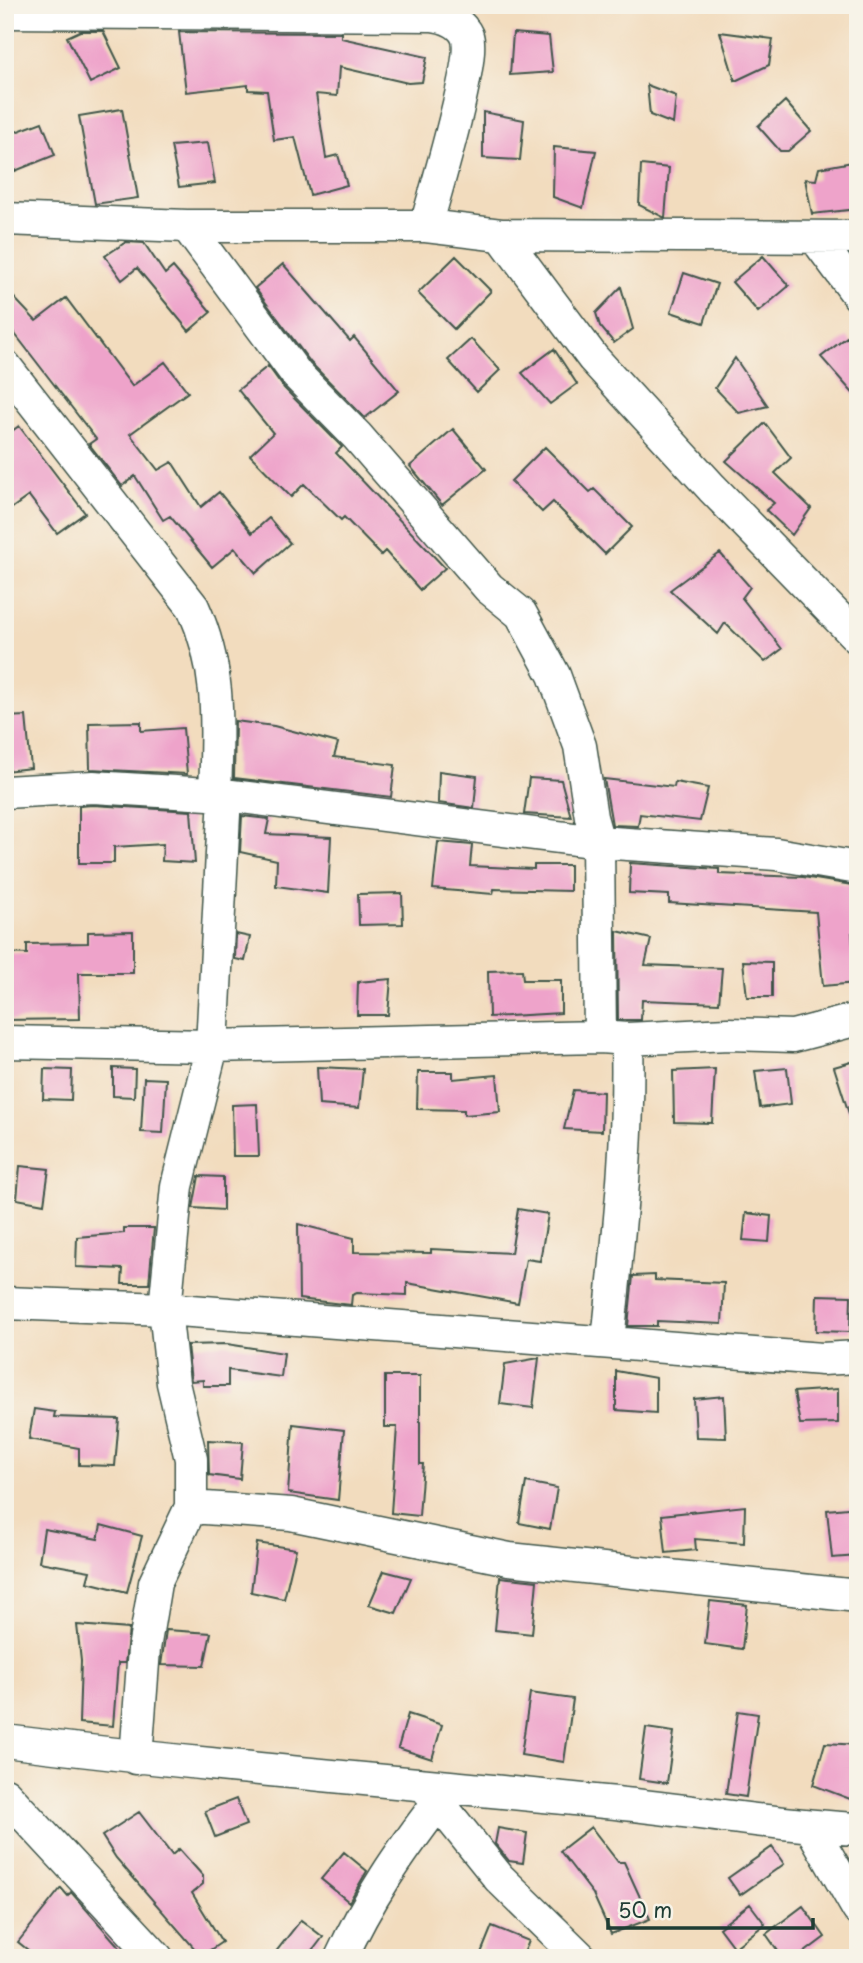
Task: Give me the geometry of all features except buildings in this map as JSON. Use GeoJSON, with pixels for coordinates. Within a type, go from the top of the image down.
{"type":"FeatureCollection","features":[{"type":"Feature","properties":{"kind":"street"},"geometry":{"type":"LineString","coordinates":[[5,12],[74,9],[433,10],[456,22],[467,35],[469,46],[459,104],[426,226]]}},
{"type":"Feature","properties":{"kind":"street"},"geometry":{"type":"LineString","coordinates":[[5,219],[187,226],[426,226],[501,235],[858,237]]}},
{"type":"Feature","properties":{"kind":"street"},"geometry":{"type":"LineString","coordinates":[[187,226],[297,375],[357,436],[489,588],[521,614],[554,675],[580,746],[591,817],[598,842],[613,1038],[629,1093],[608,1340]]}},
{"type":"Feature","properties":{"kind":"street"},"geometry":{"type":"LineString","coordinates":[[501,235],[593,358],[712,488],[858,638]]}},
{"type":"Feature","properties":{"kind":"street"},"geometry":{"type":"LineString","coordinates":[[815,237],[858,295]]}},
{"type":"Feature","properties":{"kind":"street"},"geometry":{"type":"LineString","coordinates":[[5,366],[193,607],[208,641],[215,677],[220,795],[212,1046],[177,1186],[165,1309],[173,1384],[191,1459],[191,1507],[155,1583],[144,1648],[136,1758]]}},
{"type":"Feature","properties":{"kind":"street"},"geometry":{"type":"LineString","coordinates":[[5,792],[93,787],[220,795],[598,842],[776,854],[858,868]]}},
{"type":"Feature","properties":{"kind":"street"},"geometry":{"type":"LineString","coordinates":[[5,1042],[212,1046],[727,1034],[793,1036],[858,1019]]}},
{"type":"Feature","properties":{"kind":"street"},"geometry":{"type":"LineString","coordinates":[[5,1303],[165,1309],[608,1340],[822,1359],[858,1357]]}},
{"type":"Feature","properties":{"kind":"street"},"geometry":{"type":"LineString","coordinates":[[191,1507],[291,1514],[509,1559],[858,1596]]}},
{"type":"Feature","properties":{"kind":"street"},"geometry":{"type":"LineString","coordinates":[[5,1741],[432,1795],[607,1802],[811,1827],[858,1829]]}},
{"type":"Feature","properties":{"kind":"street"},"geometry":{"type":"LineString","coordinates":[[5,1794],[157,1958]]}},
{"type":"Feature","properties":{"kind":"street"},"geometry":{"type":"LineString","coordinates":[[341,1958],[362,1912],[432,1795]]}},
{"type":"Feature","properties":{"kind":"street"},"geometry":{"type":"LineString","coordinates":[[432,1795],[499,1878],[581,1958]]}},
{"type":"Feature","properties":{"kind":"street"},"geometry":{"type":"LineString","coordinates":[[811,1827],[858,1909]]}}]}
